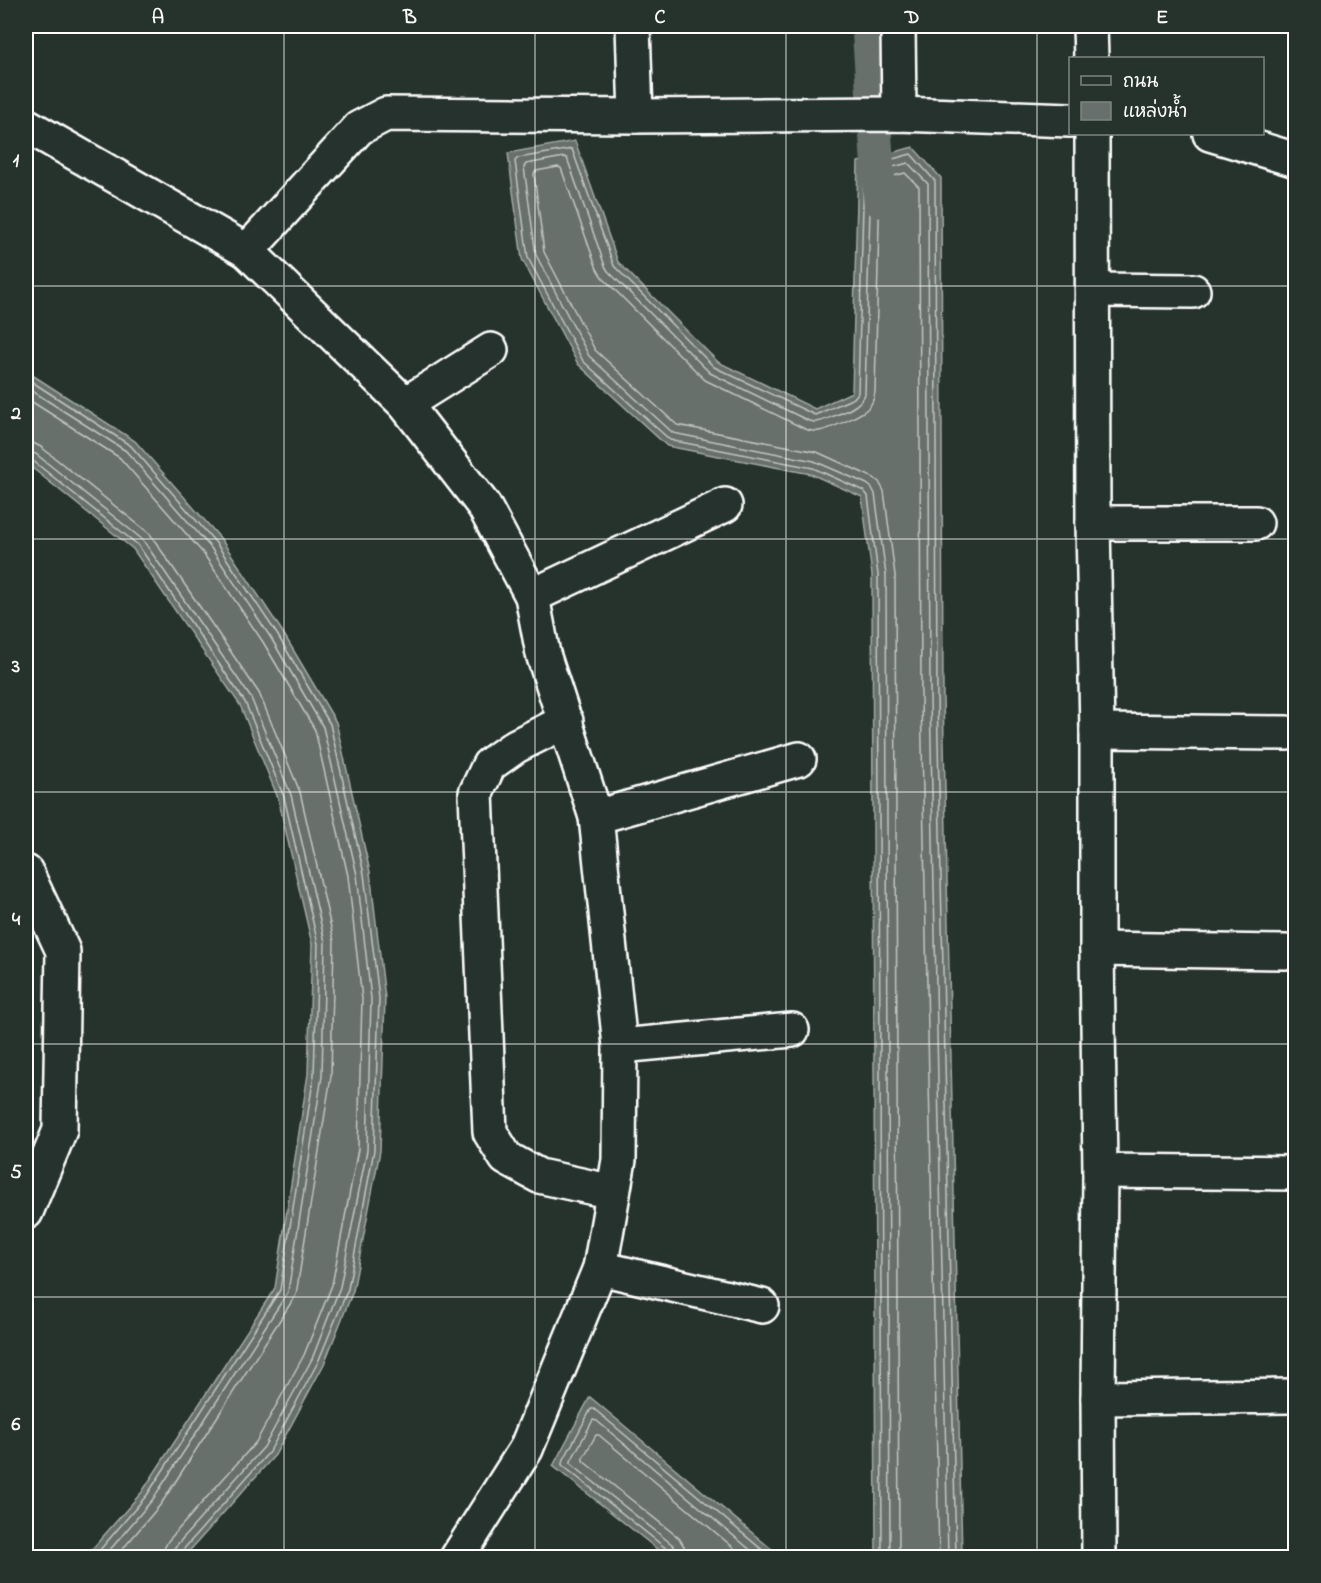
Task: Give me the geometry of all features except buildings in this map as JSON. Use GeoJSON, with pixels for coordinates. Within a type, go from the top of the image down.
{"type":"FeatureCollection","features":[{"type":"Feature","properties":{"kind":"street"},"geometry":{"type":"LineString","coordinates":[[633,26],[636,116]]}},
{"type":"Feature","properties":{"kind":"street"},"geometry":{"type":"LineString","coordinates":[[898,26],[899,114]]}},
{"type":"Feature","properties":{"kind":"street"},"geometry":{"type":"LineString","coordinates":[[1090,26],[1091,57]]}},
{"type":"Feature","properties":{"kind":"street"},"geometry":{"type":"LineString","coordinates":[[247,251],[359,128],[387,114],[636,116],[899,114],[1069,120]]}},
{"type":"Feature","properties":{"kind":"street"},"geometry":{"type":"LineString","coordinates":[[26,125],[247,251],[405,404],[484,506],[532,596],[543,654],[596,817],[620,1046],[618,1160],[600,1268],[526,1449],[457,1557]]}},
{"type":"Feature","properties":{"kind":"street"},"geometry":{"type":"LineString","coordinates":[[1092,135],[1093,523],[1100,1171],[1099,1557]]}},
{"type":"Feature","properties":{"kind":"street"},"geometry":{"type":"LineString","coordinates":[[1213,135],[1296,160]]}},
{"type":"Feature","properties":{"kind":"street"},"geometry":{"type":"LineString","coordinates":[[1093,290],[1193,291]]}},
{"type":"Feature","properties":{"kind":"street"},"geometry":{"type":"LineString","coordinates":[[405,404],[492,350]]}},
{"type":"Feature","properties":{"kind":"street"},"geometry":{"type":"LineString","coordinates":[[532,596],[724,505]]}},
{"type":"Feature","properties":{"kind":"street"},"geometry":{"type":"LineString","coordinates":[[1093,523],[1256,523]]}},
{"type":"Feature","properties":{"kind":"street"},"geometry":{"type":"LineString","coordinates":[[566,721],[516,746],[489,765],[476,793],[490,1132],[506,1158],[539,1176],[613,1192]]}},
{"type":"Feature","properties":{"kind":"street"},"geometry":{"type":"LineString","coordinates":[[1097,731],[1287,732]]}},
{"type":"Feature","properties":{"kind":"street"},"geometry":{"type":"LineString","coordinates":[[596,817],[799,759]]}},
{"type":"Feature","properties":{"kind":"street"},"geometry":{"type":"LineString","coordinates":[[26,872],[63,951],[60,1130],[26,1212]]}},
{"type":"Feature","properties":{"kind":"street"},"geometry":{"type":"LineString","coordinates":[[1097,949],[1286,952]]}},
{"type":"Feature","properties":{"kind":"street"},"geometry":{"type":"LineString","coordinates":[[620,1046],[792,1030]]}},
{"type":"Feature","properties":{"kind":"street"},"geometry":{"type":"LineString","coordinates":[[1100,1171],[1296,1173]]}},
{"type":"Feature","properties":{"kind":"street"},"geometry":{"type":"LineString","coordinates":[[600,1268],[762,1305]]}},
{"type":"Feature","properties":{"kind":"street"},"geometry":{"type":"LineString","coordinates":[[1098,1398],[1296,1396]]}},
{"type":"Feature","properties":{"kind":"water"},"geometry":{"type":"Polygon","coordinates":[[[575,141],[618,262],[718,362],[815,409],[852,392],[858,162],[913,147],[941,178],[943,697],[962,1557],[876,1557],[872,575],[862,497],[811,474],[667,446],[578,364],[522,259],[508,153],[575,141]]]}},
{"type":"Feature","properties":{"kind":"water"},"geometry":{"type":"Polygon","coordinates":[[[26,371],[135,441],[221,539],[282,631],[336,722],[370,872],[385,998],[380,1151],[353,1291],[324,1364],[275,1455],[184,1557],[85,1557],[142,1492],[275,1288],[308,1074],[312,944],[278,798],[240,705],[133,549],[26,463],[26,371]]]}},
{"type":"Feature","properties":{"kind":"water"},"geometry":{"type":"Polygon","coordinates":[[[590,1397],[781,1557],[667,1557],[553,1466],[590,1397]]]}},
{"type":"Feature","properties":{"kind":"waterway"},"geometry":{"type":"LineString","coordinates":[[868,26],[880,201]]}}]}
